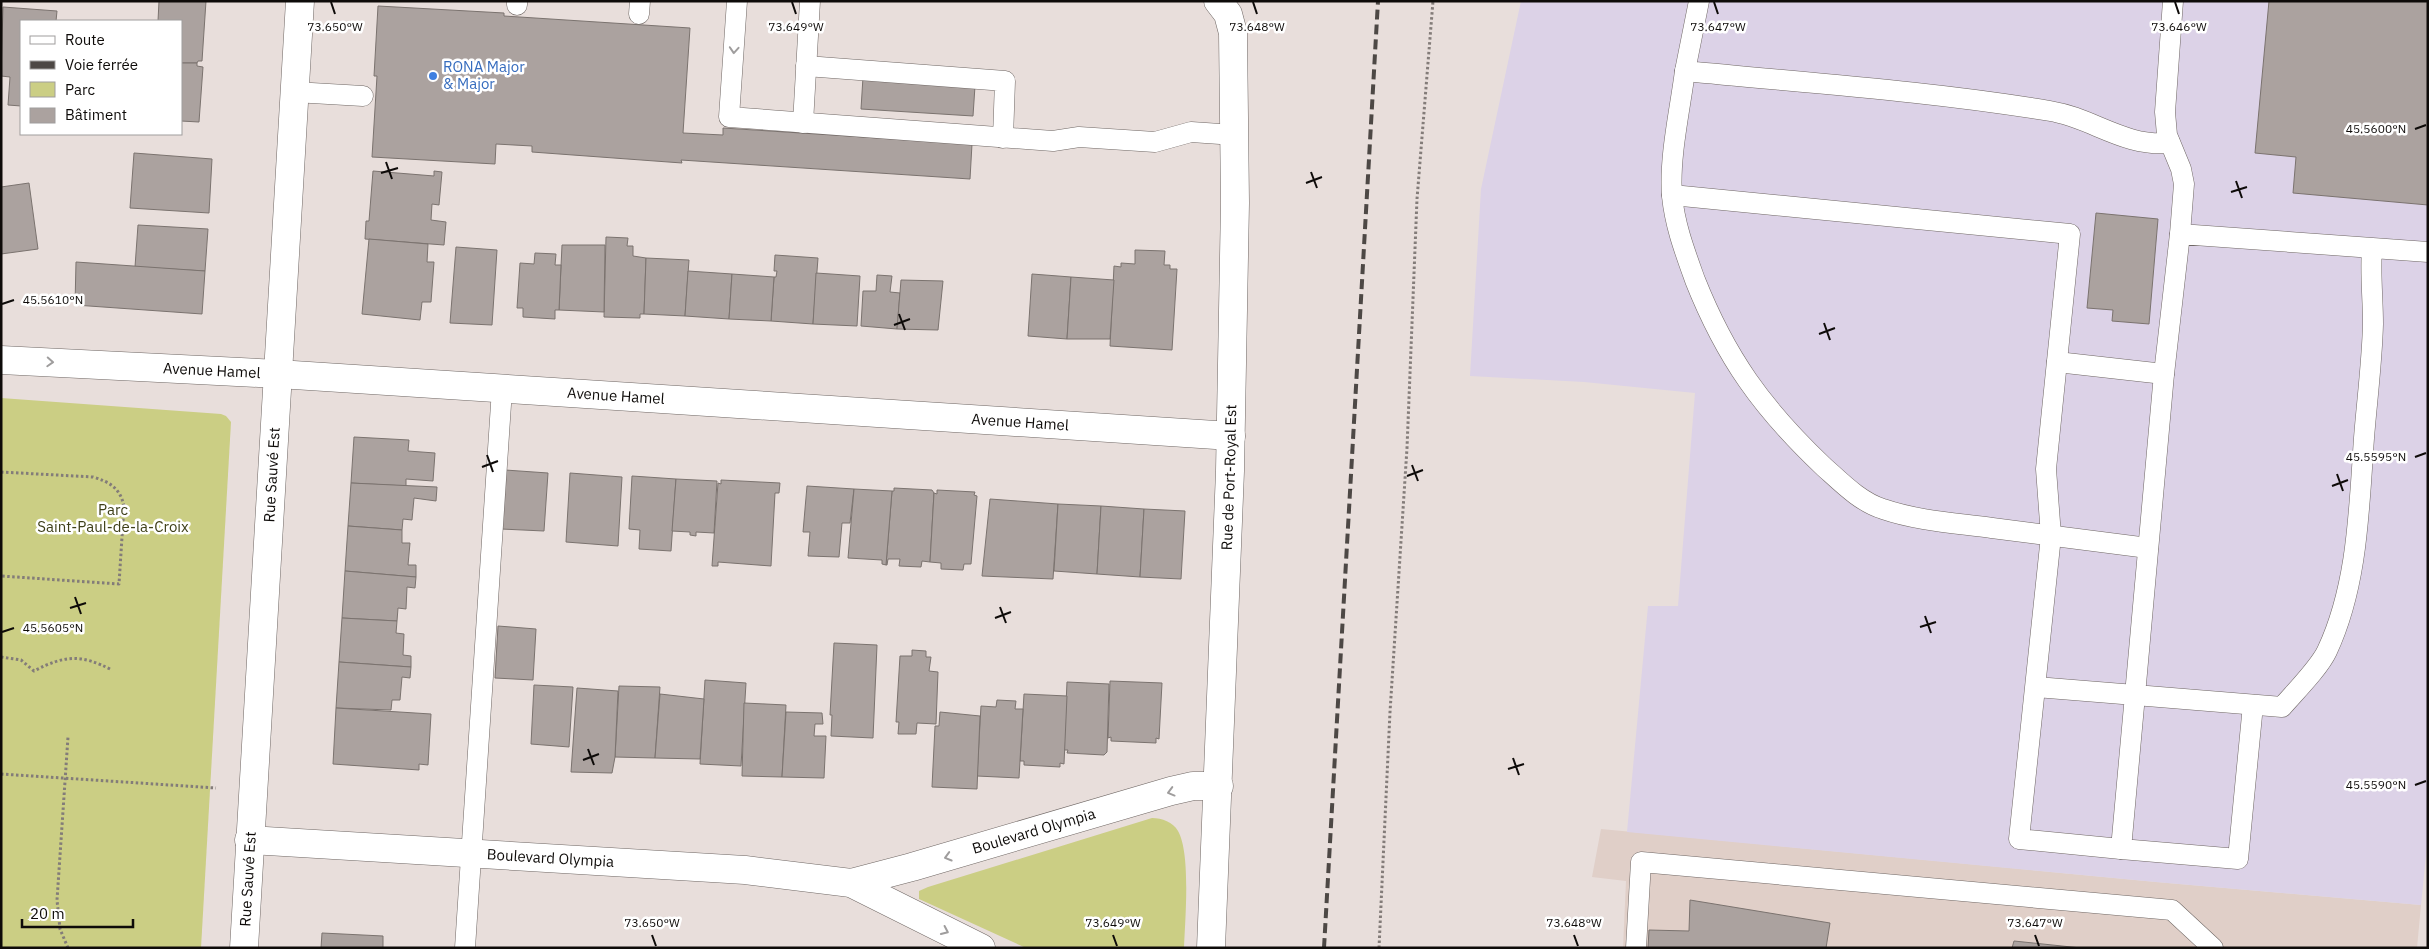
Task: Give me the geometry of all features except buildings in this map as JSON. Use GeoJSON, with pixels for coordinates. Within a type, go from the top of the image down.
{"type":"FeatureCollection","features":[{"type":"Feature","properties":{"kind":"street","name":"Rue Sauvé Est"},"geometry":{"type":"LineString","coordinates":[[244,948],[300,1]]}},
{"type":"Feature","properties":{"kind":"street","name":"Rue de Port-Royal Est"},"geometry":{"type":"LineString","coordinates":[[1211,948],[1219,786],[1231,436],[1234,135],[1233,33],[1220,4]]}},
{"type":"Feature","properties":{"kind":"street","name":"Avenue Hamel"},"geometry":{"type":"LineString","coordinates":[[1,360],[278,374],[1231,436]]}},
{"type":"Feature","properties":{"kind":"street","name":"Boulevard Olympia"},"geometry":{"type":"LineString","coordinates":[[851,883],[912,868],[1171,791],[1193,786],[1219,786]]}},
{"type":"Feature","properties":{"kind":"street","name":"Boulevard Olympia"},"geometry":{"type":"LineString","coordinates":[[250,840],[745,870],[851,883],[982,948]]}},
{"type":"Feature","properties":{"kind":"lane"},"geometry":{"type":"LineString","coordinates":[[737,1],[729,117],[1053,141],[1079,137],[1154,142],[1191,132],[1234,135]]}},
{"type":"Feature","properties":{"kind":"lane"},"geometry":{"type":"LineString","coordinates":[[803,122],[810,1]]}},
{"type":"Feature","properties":{"kind":"lane"},"geometry":{"type":"LineString","coordinates":[[1699,1],[1685,71],[1672,171],[1672,195],[1676,225],[1708,310],[1726,349],[1746,379],[1790,434],[1846,487],[1865,501],[1890,511],[1954,523],[2148,548]]}},
{"type":"Feature","properties":{"kind":"lane"},"geometry":{"type":"LineString","coordinates":[[2121,849],[2164,374],[2184,184],[2181,170],[2170,143],[2165,104],[2172,1]]}},
{"type":"Feature","properties":{"kind":"lane"},"geometry":{"type":"LineString","coordinates":[[806,66],[1005,81],[1003,138]]}},
{"type":"Feature","properties":{"kind":"lane"},"geometry":{"type":"LineString","coordinates":[[1685,71],[1983,100],[2056,112],[2138,142],[2153,144],[2170,143]]}},
{"type":"Feature","properties":{"kind":"lane"},"geometry":{"type":"LineString","coordinates":[[294,92],[363,96]]}},
{"type":"Feature","properties":{"kind":"lane"},"geometry":{"type":"LineString","coordinates":[[1672,195],[2070,234],[2046,469],[2051,536],[2019,838],[2238,859],[2253,705]]}},
{"type":"Feature","properties":{"kind":"lane"},"geometry":{"type":"LineString","coordinates":[[2180,234],[2428,252]]}},
{"type":"Feature","properties":{"kind":"lane"},"geometry":{"type":"LineString","coordinates":[[2036,687],[2282,707],[2326,653],[2337,628],[2345,596],[2353,560],[2359,511],[2373,326],[2370,281],[2372,248]]}},
{"type":"Feature","properties":{"kind":"lane"},"geometry":{"type":"LineString","coordinates":[[2057,362],[2164,374]]}},
{"type":"Feature","properties":{"kind":"lane"},"geometry":{"type":"LineString","coordinates":[[465,948],[502,389]]}},
{"type":"Feature","properties":{"kind":"lane"},"geometry":{"type":"LineString","coordinates":[[1636,948],[1641,862],[2172,910],[2213,948]]}},
{"type":"Feature","properties":{"kind":"path"},"geometry":{"type":"LineString","coordinates":[[1379,948],[1390,712],[1406,448],[1417,199],[1432,1]]}},
{"type":"Feature","properties":{"kind":"path"},"geometry":{"type":"LineString","coordinates":[[1,472],[93,477],[107,481],[119,492],[124,506],[119,584],[1,576]]}},
{"type":"Feature","properties":{"kind":"path"},"geometry":{"type":"LineString","coordinates":[[1,657],[20,660],[34,670],[53,661],[68,658],[84,658],[112,670]]}},
{"type":"Feature","properties":{"kind":"path"},"geometry":{"type":"LineString","coordinates":[[68,737],[57,900],[60,929],[68,948]]}},
{"type":"Feature","properties":{"kind":"path"},"geometry":{"type":"LineString","coordinates":[[1,774],[216,788]]}},
{"type":"Feature","properties":{"kind":"shaded area"},"geometry":{"type":"Polygon","coordinates":[[[1521,1],[2428,1],[2428,836],[2421,905],[1627,832],[1648,606],[1678,606],[1695,393],[1584,382],[1470,376],[1481,189],[1521,1]]]}},
{"type":"Feature","properties":{"kind":"shaded area"},"geometry":{"type":"Polygon","coordinates":[[[1601,829],[2156,882],[2421,905],[2417,948],[1623,948],[1626,881],[1592,877],[1601,829]]]}},
{"type":"Feature","properties":{"kind":"green space","name":"Parc Saint-Paul-de-la-Croix"},"geometry":{"type":"Polygon","coordinates":[[[1,398],[221,414],[226,416],[231,422],[201,948],[1,948],[1,398]]]}},
{"type":"Feature","properties":{"kind":"green space"},"geometry":{"type":"Polygon","coordinates":[[[1152,818],[1163,820],[1173,825],[1182,841],[1186,871],[1184,948],[1026,948],[919,899],[919,891],[928,887],[1152,818]]]}},
{"type":"Feature","properties":{"kind":"railway"},"geometry":{"type":"LineString","coordinates":[[1324,948],[1378,1]]}},
{"type":"Feature","properties":{"kind":"place","name":"RONA Major & Major"},"geometry":{"type":"Point","coordinates":[433,76]}}]}
